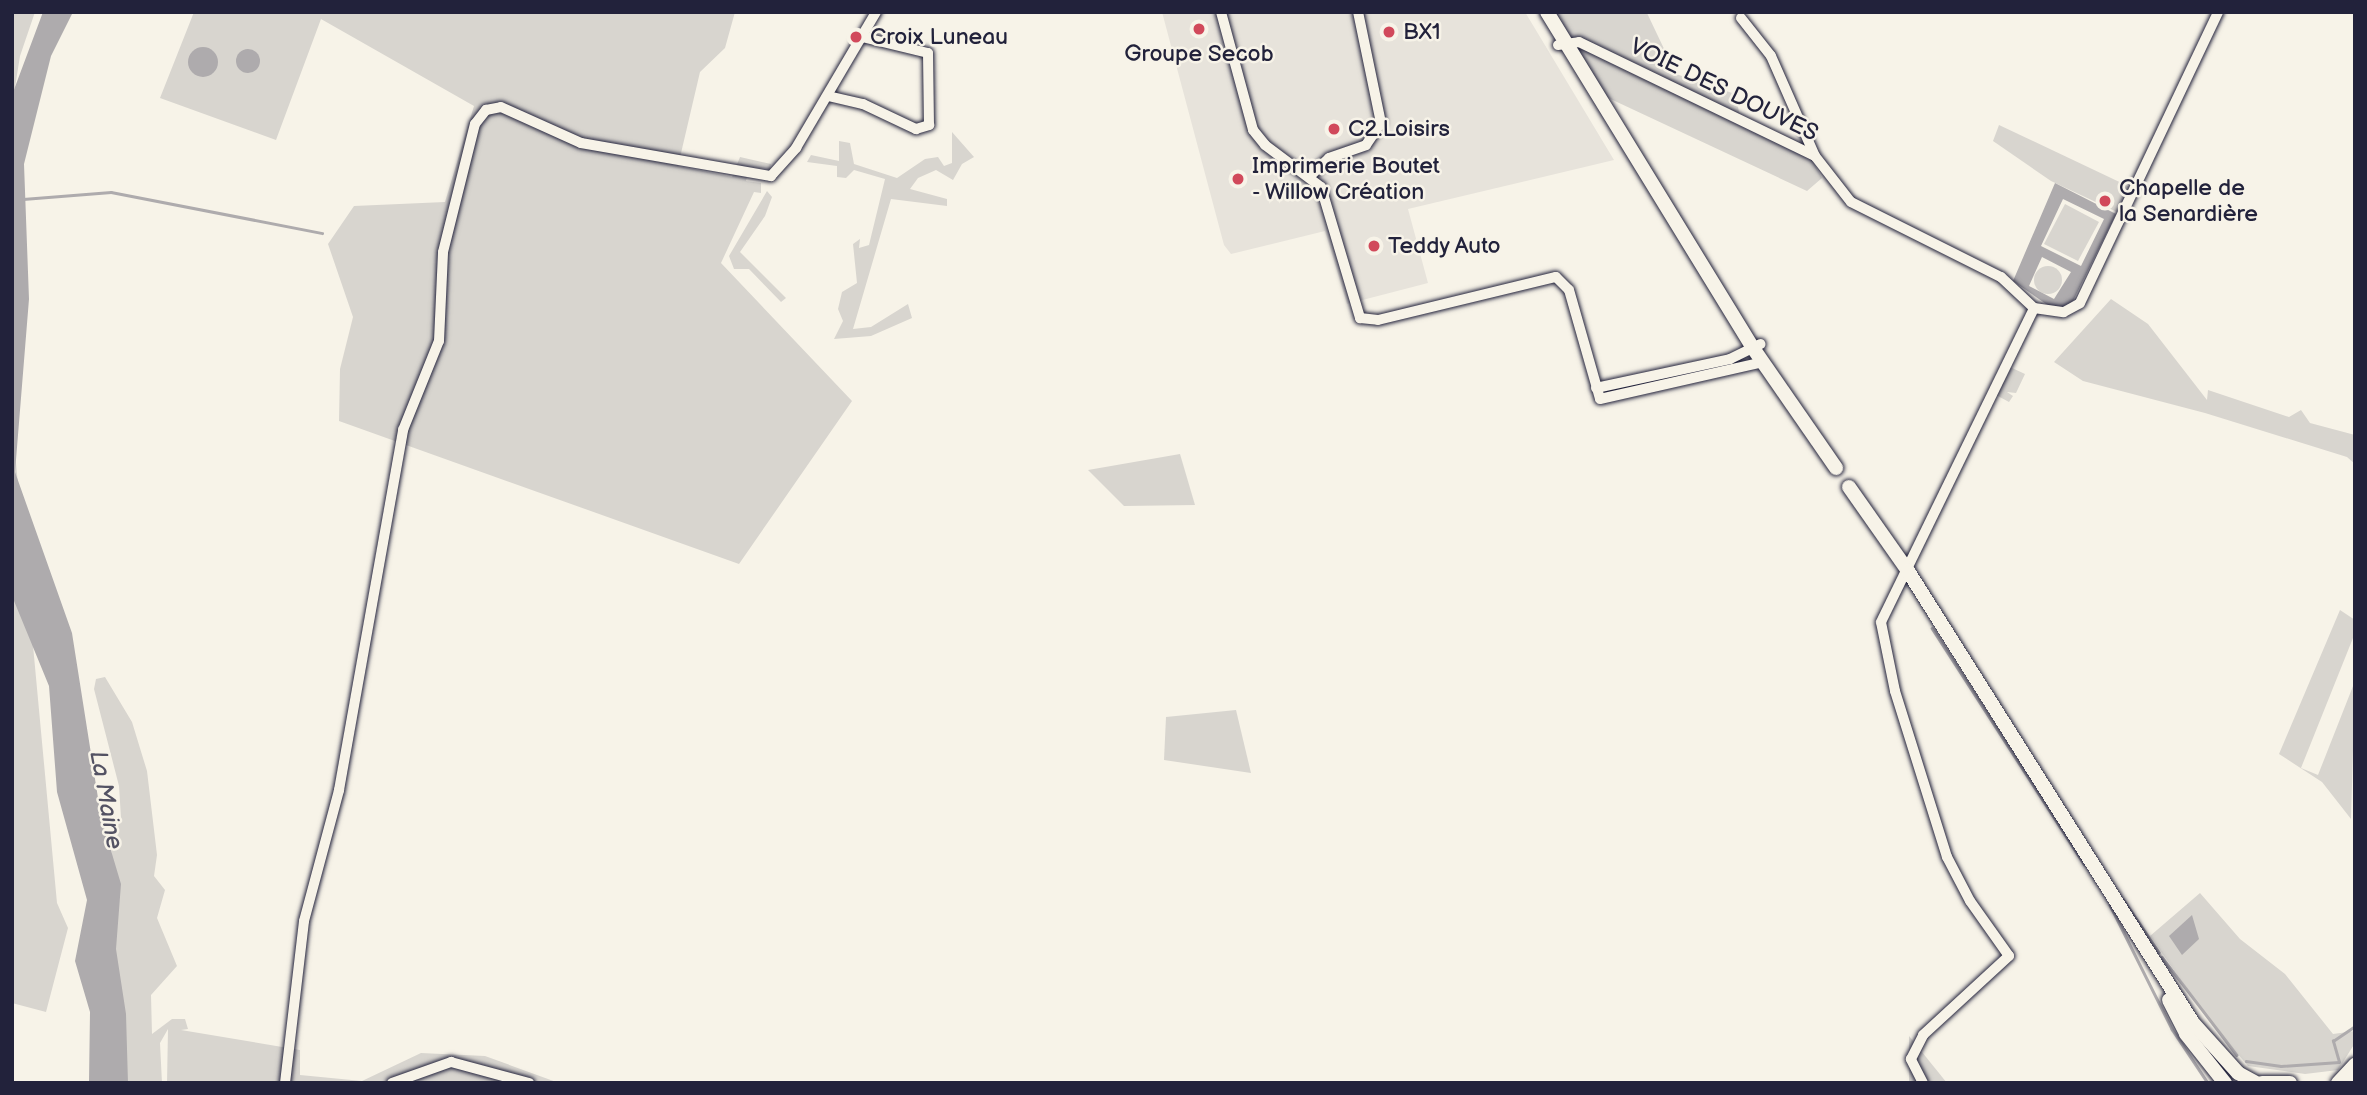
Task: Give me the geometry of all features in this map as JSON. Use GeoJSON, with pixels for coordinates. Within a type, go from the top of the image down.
{"type":"FeatureCollection","features":[{"type":"Feature","properties":{"kind":"main road"},"geometry":{"type":"LineString","coordinates":[[1538,12],[1562,43],[1836,468]]}},
{"type":"Feature","properties":{"kind":"main road"},"geometry":{"type":"LineString","coordinates":[[1547,12],[1562,43]]}},
{"type":"Feature","properties":{"kind":"main road"},"geometry":{"type":"LineString","coordinates":[[1757,346],[1763,362],[1907,574],[2193,1023],[2232,1067],[2256,1083]]}},
{"type":"Feature","properties":{"kind":"main road"},"geometry":{"type":"LineString","coordinates":[[2145,944],[2179,1021],[2225,1083]]}},
{"type":"Feature","properties":{"kind":"main road"},"geometry":{"type":"LineString","coordinates":[[2338,1083],[2355,1065]]}},
{"type":"Feature","properties":{"kind":"main road"},"geometry":{"type":"LineString","coordinates":[[2262,1083],[2290,1083]]}},
{"type":"Feature","properties":{"kind":"street"},"geometry":{"type":"LineString","coordinates":[[285,1083],[304,921],[339,790],[403,430],[439,341],[443,252],[475,124],[486,110],[501,107],[582,144],[764,177],[788,159],[876,12]]}},
{"type":"Feature","properties":{"kind":"street"},"geometry":{"type":"LineString","coordinates":[[1221,12],[1258,139],[1311,175],[1324,195],[1360,318],[1378,320],[1556,278],[1569,290],[1600,399],[1609,400],[1763,362]]}},
{"type":"Feature","properties":{"kind":"street"},"geometry":{"type":"LineString","coordinates":[[1311,175],[1329,158],[1366,145],[1381,123],[1358,12]]}},
{"type":"Feature","properties":{"kind":"street"},"geometry":{"type":"LineString","coordinates":[[1923,1083],[1911,1059],[1923,1035],[2009,956],[1969,901],[1947,857],[1895,691],[1881,622],[1907,574],[2034,308],[2064,312],[2080,303],[2218,12]]}},
{"type":"Feature","properties":{"kind":"street"},"geometry":{"type":"LineString","coordinates":[[1741,18],[1771,57],[1815,156]]}},
{"type":"Feature","properties":{"kind":"street"},"geometry":{"type":"LineString","coordinates":[[828,96],[863,104],[916,129],[929,125],[928,54],[862,37]]}},
{"type":"Feature","properties":{"kind":"street","name":"VOIE DES DOUVES"},"geometry":{"type":"LineString","coordinates":[[1562,43],[1579,42],[1815,156],[1852,202],[2001,277],[2034,308]]}},
{"type":"Feature","properties":{"kind":"street"},"geometry":{"type":"LineString","coordinates":[[1595,388],[1730,359],[1757,346]]}},
{"type":"Feature","properties":{"kind":"street"},"geometry":{"type":"LineString","coordinates":[[392,1083],[451,1062],[529,1083]]}},
{"type":"Feature","properties":{"kind":"shaded area"},"geometry":{"type":"Polygon","coordinates":[[[12,12],[35,12],[20,56],[12,106],[12,12]]]}},
{"type":"Feature","properties":{"kind":"shaded area"},"geometry":{"type":"Polygon","coordinates":[[[43,12],[73,12],[51,56],[24,164],[29,299],[15,472],[72,633],[101,817],[121,884],[116,949],[126,1014],[128,1083],[89,1083],[90,1012],[75,961],[87,900],[57,792],[49,686],[12,596],[12,95],[43,12]]]}},
{"type":"Feature","properties":{"kind":"shaded area"},"geometry":{"type":"Polygon","coordinates":[[[194,12],[735,12],[725,48],[700,72],[678,166],[732,177],[740,157],[771,164],[770,169],[749,167],[746,181],[761,183],[761,193],[754,192],[721,263],[852,401],[739,564],[339,421],[340,369],[353,317],[328,244],[354,206],[445,202],[474,106],[321,19],[276,140],[160,98],[194,12]]]}},
{"type":"Feature","properties":{"kind":"shaded area"},"geometry":{"type":"Polygon","coordinates":[[[1162,12],[1525,12],[1614,160],[1408,209],[1428,283],[1347,304],[1325,231],[1231,254],[1224,245],[1162,12]]]}},
{"type":"Feature","properties":{"kind":"shaded area"},"geometry":{"type":"Polygon","coordinates":[[[1549,12],[1647,13],[1676,74],[1735,94],[1740,116],[1811,158],[1822,178],[1807,191],[1602,95],[1549,12]]]}},
{"type":"Feature","properties":{"kind":"shaded area"},"geometry":{"type":"Polygon","coordinates":[[[203,47],[214,51],[218,62],[214,73],[203,77],[192,73],[188,62],[192,51],[203,47]]]}},
{"type":"Feature","properties":{"kind":"shaded area"},"geometry":{"type":"Polygon","coordinates":[[[248,49],[259,56],[260,61],[253,72],[248,73],[237,66],[236,61],[243,50],[248,49]]]}},
{"type":"Feature","properties":{"kind":"shaded area"},"geometry":{"type":"Polygon","coordinates":[[[1999,125],[2130,187],[2117,212],[2051,181],[1993,141],[1999,125]]]}},
{"type":"Feature","properties":{"kind":"shaded area"},"geometry":{"type":"Polygon","coordinates":[[[952,132],[974,157],[962,164],[953,180],[936,170],[918,178],[910,189],[947,199],[947,206],[891,199],[853,329],[871,327],[908,304],[912,318],[871,336],[834,339],[843,321],[838,309],[842,292],[857,283],[853,244],[860,239],[859,248],[869,245],[885,179],[854,170],[846,178],[837,177],[837,166],[807,162],[811,155],[839,161],[839,141],[850,143],[854,164],[897,178],[925,159],[938,157],[944,166],[952,163],[952,132]]]}},
{"type":"Feature","properties":{"kind":"shaded area"},"geometry":{"type":"Polygon","coordinates":[[[2055,183],[2116,214],[2070,307],[2049,306],[2013,281],[2055,183]],[[2063,199],[2041,246],[2081,266],[2104,219],[2063,199]],[[2042,257],[2029,286],[2054,299],[2071,272],[2042,257]]]}},
{"type":"Feature","properties":{"kind":"shaded area"},"geometry":{"type":"Polygon","coordinates":[[[767,191],[772,197],[765,216],[740,252],[786,298],[781,302],[749,269],[734,269],[729,256],[767,191]]]}},
{"type":"Feature","properties":{"kind":"shaded area"},"geometry":{"type":"Polygon","coordinates":[[[2065,204],[2099,222],[2078,261],[2044,244],[2065,204]]]}},
{"type":"Feature","properties":{"kind":"shaded area"},"geometry":{"type":"Polygon","coordinates":[[[2048,266],[2058,270],[2062,280],[2058,290],[2048,294],[2038,290],[2034,280],[2038,270],[2048,266]]]}},
{"type":"Feature","properties":{"kind":"shaded area"},"geometry":{"type":"Polygon","coordinates":[[[2111,299],[2148,324],[2207,400],[2208,390],[2289,417],[2301,410],[2310,423],[2355,435],[2355,464],[2347,457],[2205,413],[2083,381],[2054,362],[2111,299]]]}},
{"type":"Feature","properties":{"kind":"shaded area"},"geometry":{"type":"Polygon","coordinates":[[[2010,367],[2025,374],[2016,393],[2007,392],[2013,396],[2009,402],[1996,395],[2010,367]]]}},
{"type":"Feature","properties":{"kind":"shaded area"},"geometry":{"type":"Polygon","coordinates":[[[12,420],[57,903],[68,928],[46,1012],[12,1003],[12,420]]]}},
{"type":"Feature","properties":{"kind":"shaded area"},"geometry":{"type":"Polygon","coordinates":[[[1180,454],[1195,505],[1124,506],[1088,470],[1180,454]]]}},
{"type":"Feature","properties":{"kind":"shaded area"},"geometry":{"type":"Polygon","coordinates":[[[2340,610],[2355,620],[2355,633],[2301,768],[2318,775],[2355,681],[2351,819],[2322,782],[2279,754],[2340,610]]]}},
{"type":"Feature","properties":{"kind":"shaded area"},"geometry":{"type":"Polygon","coordinates":[[[105,677],[132,722],[147,771],[157,855],[154,876],[165,890],[157,918],[177,966],[151,995],[152,1034],[172,1019],[185,1019],[188,1029],[181,1030],[300,1050],[300,1075],[362,1081],[421,1053],[485,1056],[559,1083],[167,1083],[168,1029],[160,1043],[162,1083],[118,1083],[111,841],[121,818],[119,786],[94,689],[96,679],[105,677]]]}},
{"type":"Feature","properties":{"kind":"shaded area"},"geometry":{"type":"Polygon","coordinates":[[[1236,710],[1251,773],[1164,760],[1166,717],[1236,710]]]}},
{"type":"Feature","properties":{"kind":"shaded area"},"geometry":{"type":"Polygon","coordinates":[[[2200,893],[2240,939],[2285,974],[2333,1034],[2355,1031],[2355,1043],[2338,1070],[2305,1074],[2248,1066],[2209,1020],[2150,936],[2200,893]]]}},
{"type":"Feature","properties":{"kind":"shaded area"},"geometry":{"type":"Polygon","coordinates":[[[2192,915],[2199,939],[2182,955],[2169,936],[2192,915]]]}},
{"type":"Feature","properties":{"kind":"shaded area"},"geometry":{"type":"Polygon","coordinates":[[[1909,1036],[1947,1083],[1909,1083],[1909,1036]]]}},
{"type":"Feature","properties":{"kind":"waterway"},"geometry":{"type":"LineString","coordinates":[[23,199],[111,192],[322,233]]}},
{"type":"Feature","properties":{"kind":"waterway"},"geometry":{"type":"LineString","coordinates":[[1932,628],[2084,864]]}},
{"type":"Feature","properties":{"kind":"waterway"},"geometry":{"type":"LineString","coordinates":[[2123,899],[2159,952]]}},
{"type":"Feature","properties":{"kind":"waterway"},"geometry":{"type":"LineString","coordinates":[[2110,905],[2172,1029],[2208,1083]]}},
{"type":"Feature","properties":{"kind":"waterway"},"geometry":{"type":"LineString","coordinates":[[2162,957],[2237,1055]]}},
{"type":"Feature","properties":{"kind":"waterway"},"geometry":{"type":"LineString","coordinates":[[2246,1061],[2281,1066],[2339,1062],[2333,1041],[2355,1026]]}},
{"type":"Feature","properties":{"kind":"place","name":"Groupe Secob"},"geometry":{"type":"Point","coordinates":[1199,29]}},
{"type":"Feature","properties":{"kind":"place","name":"BX1"},"geometry":{"type":"Point","coordinates":[1389,32]}},
{"type":"Feature","properties":{"kind":"place","name":"Croix Luneau"},"geometry":{"type":"Point","coordinates":[856,37]}},
{"type":"Feature","properties":{"kind":"place","name":"C2.Loisirs"},"geometry":{"type":"Point","coordinates":[1334,129]}},
{"type":"Feature","properties":{"kind":"place","name":"Imprimerie Boutet - Willow Création"},"geometry":{"type":"Point","coordinates":[1238,179]}},
{"type":"Feature","properties":{"kind":"place","name":"Chapelle de la Senardière"},"geometry":{"type":"Point","coordinates":[2105,201]}},
{"type":"Feature","properties":{"kind":"place","name":"Teddy Auto"},"geometry":{"type":"Point","coordinates":[1374,246]}},
{"type":"Feature","properties":{"kind":"water label","name":"La Maine"},"geometry":{"type":"Point","coordinates":[106,800]}}]}
